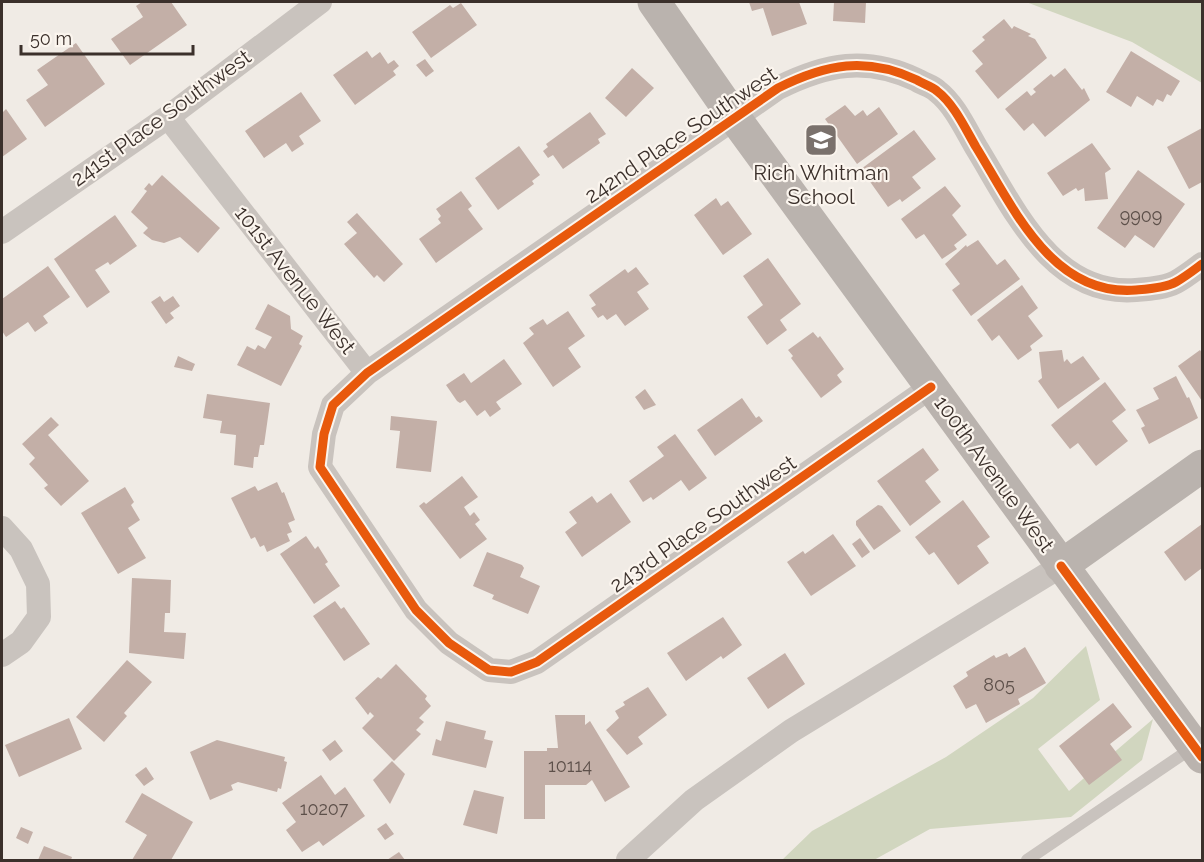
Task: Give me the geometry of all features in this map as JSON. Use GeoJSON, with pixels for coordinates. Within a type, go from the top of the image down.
{"type":"FeatureCollection","features":[{"type":"Feature","properties":{"kind":"main road","name":"100th Avenue West"},"geometry":{"type":"LineString","coordinates":[[654,2],[734,117],[1198,752]]}},
{"type":"Feature","properties":{"kind":"main road"},"geometry":{"type":"LineString","coordinates":[[1061,566],[1203,466]]}},
{"type":"Feature","properties":{"kind":"street","name":"241st Place Southwest"},"geometry":{"type":"LineString","coordinates":[[2,232],[168,117],[320,2]]}},
{"type":"Feature","properties":{"kind":"street","name":"242nd Place Southwest"},"geometry":{"type":"LineString","coordinates":[[367,373],[778,88],[808,73],[844,65],[897,71],[937,90],[955,111],[1023,224],[1046,253],[1072,276],[1098,287],[1124,291],[1140,290],[1174,283],[1203,264]]}},
{"type":"Feature","properties":{"kind":"street","name":"101st Avenue West"},"geometry":{"type":"LineString","coordinates":[[168,117],[367,373],[333,405],[324,434],[320,467],[416,610],[449,643],[489,670]]}},
{"type":"Feature","properties":{"kind":"street","name":"243rd Place Southwest"},"geometry":{"type":"LineString","coordinates":[[489,670],[511,672],[537,662],[931,387]]}},
{"type":"Feature","properties":{"kind":"street"},"geometry":{"type":"LineString","coordinates":[[2,528],[21,549],[38,584],[39,617],[21,642],[2,655]]}},
{"type":"Feature","properties":{"kind":"street"},"geometry":{"type":"LineString","coordinates":[[628,861],[694,800],[791,731],[1061,566]]}},
{"type":"Feature","properties":{"kind":"lane"},"geometry":{"type":"LineString","coordinates":[[1027,861],[1198,752]]}},
{"type":"Feature","properties":{"kind":"green space"},"geometry":{"type":"Polygon","coordinates":[[[1026,2],[1202,2],[1202,83],[1132,42],[1026,2]]]}},
{"type":"Feature","properties":{"kind":"green space"},"geometry":{"type":"Polygon","coordinates":[[[1086,646],[1100,700],[1038,749],[1069,791],[1153,719],[1142,760],[1071,817],[930,829],[874,860],[782,860],[812,831],[946,757],[1033,698],[1086,646]]]}},
{"type":"Feature","properties":{"kind":"building"},"geometry":{"type":"Polygon","coordinates":[[[142,2],[171,2],[187,25],[130,65],[111,39],[143,17],[136,6],[142,2]]]}},
{"type":"Feature","properties":{"kind":"building"},"geometry":{"type":"Polygon","coordinates":[[[749,2],[799,2],[807,24],[772,36],[763,8],[752,11],[749,2]]]}},
{"type":"Feature","properties":{"kind":"building"},"geometry":{"type":"Polygon","coordinates":[[[834,2],[866,2],[865,23],[833,21],[834,2]]]}},
{"type":"Feature","properties":{"kind":"building"},"geometry":{"type":"Polygon","coordinates":[[[461,3],[477,25],[431,58],[412,32],[450,5],[453,8],[461,3]]]}},
{"type":"Feature","properties":{"kind":"building"},"geometry":{"type":"Polygon","coordinates":[[[1004,19],[1012,29],[1014,26],[1031,34],[1028,36],[1035,39],[1047,58],[998,99],[975,71],[983,64],[972,51],[985,40],[982,37],[1004,19]]]}},
{"type":"Feature","properties":{"kind":"building"},"geometry":{"type":"Polygon","coordinates":[[[76,43],[105,84],[45,127],[26,100],[48,85],[37,70],[76,43]]]}},
{"type":"Feature","properties":{"kind":"building"},"geometry":{"type":"Polygon","coordinates":[[[367,51],[372,58],[380,52],[388,64],[394,60],[399,66],[393,71],[396,75],[355,105],[333,75],[367,51]]]}},
{"type":"Feature","properties":{"kind":"building"},"geometry":{"type":"Polygon","coordinates":[[[1131,51],[1180,81],[1171,96],[1167,94],[1163,102],[1157,99],[1153,106],[1137,96],[1131,107],[1106,92],[1131,51]]]}},
{"type":"Feature","properties":{"kind":"building"},"geometry":{"type":"Polygon","coordinates":[[[425,59],[434,71],[426,77],[416,65],[425,59]]]}},
{"type":"Feature","properties":{"kind":"building"},"geometry":{"type":"Polygon","coordinates":[[[632,68],[654,88],[626,117],[605,98],[632,68]]]}},
{"type":"Feature","properties":{"kind":"building"},"geometry":{"type":"Polygon","coordinates":[[[1065,68],[1082,90],[1084,88],[1090,100],[1045,137],[1033,123],[1024,131],[1005,109],[1027,91],[1031,96],[1036,92],[1033,89],[1051,74],[1054,77],[1065,68]]]}},
{"type":"Feature","properties":{"kind":"building"},"geometry":{"type":"Polygon","coordinates":[[[301,92],[321,121],[299,136],[304,144],[292,152],[286,143],[264,158],[245,131],[301,92]]]}},
{"type":"Feature","properties":{"kind":"building"},"geometry":{"type":"Polygon","coordinates":[[[845,105],[855,116],[863,110],[867,116],[879,107],[898,134],[857,164],[825,119],[845,105]]]}},
{"type":"Feature","properties":{"kind":"building"},"geometry":{"type":"Polygon","coordinates":[[[6,109],[27,139],[2,157],[2,113],[6,109]]]}},
{"type":"Feature","properties":{"kind":"building"},"geometry":{"type":"Polygon","coordinates":[[[590,112],[606,134],[598,139],[600,143],[563,169],[553,155],[548,158],[543,151],[548,147],[546,144],[590,112]]]}},
{"type":"Feature","properties":{"kind":"building"},"geometry":{"type":"Polygon","coordinates":[[[1202,128],[1202,182],[1189,189],[1167,147],[1202,128]]]}},
{"type":"Feature","properties":{"kind":"building"},"geometry":{"type":"Polygon","coordinates":[[[914,130],[936,159],[912,177],[921,188],[902,202],[900,199],[888,207],[861,169],[914,130]]]}},
{"type":"Feature","properties":{"kind":"building"},"geometry":{"type":"Polygon","coordinates":[[[1092,143],[1111,169],[1105,173],[1108,199],[1085,201],[1084,188],[1078,191],[1076,188],[1063,196],[1047,173],[1092,143]]]}},
{"type":"Feature","properties":{"kind":"building"},"geometry":{"type":"Polygon","coordinates":[[[519,146],[540,175],[532,181],[534,184],[498,210],[475,178],[519,146]]]}},
{"type":"Feature","properties":{"kind":"building"},"geometry":{"type":"Polygon","coordinates":[[[1138,170],[1185,204],[1154,248],[1135,235],[1125,248],[1097,228],[1138,170]]]}},
{"type":"Feature","properties":{"kind":"building"},"geometry":{"type":"Polygon","coordinates":[[[162,175],[220,228],[198,253],[180,237],[164,243],[152,240],[143,233],[148,228],[131,212],[147,191],[144,189],[149,183],[152,186],[162,175]]]}},
{"type":"Feature","properties":{"kind":"building"},"geometry":{"type":"Polygon","coordinates":[[[945,186],[961,206],[952,215],[967,235],[954,245],[957,249],[942,259],[924,234],[916,239],[901,219],[945,186]]]}},
{"type":"Feature","properties":{"kind":"building"},"geometry":{"type":"Polygon","coordinates":[[[461,191],[472,206],[468,209],[483,229],[436,263],[419,239],[441,223],[438,219],[441,216],[436,209],[461,191]]]}},
{"type":"Feature","properties":{"kind":"building"},"geometry":{"type":"Polygon","coordinates":[[[716,198],[721,206],[728,201],[752,234],[723,255],[694,215],[716,198]]]}},
{"type":"Feature","properties":{"kind":"building"},"geometry":{"type":"Polygon","coordinates":[[[357,213],[403,264],[384,282],[377,275],[374,278],[344,244],[357,233],[347,222],[357,213]]]}},
{"type":"Feature","properties":{"kind":"building"},"geometry":{"type":"Polygon","coordinates":[[[115,215],[137,246],[110,265],[108,262],[95,270],[110,292],[87,308],[54,259],[115,215]]]}},
{"type":"Feature","properties":{"kind":"building"},"geometry":{"type":"Polygon","coordinates":[[[978,240],[997,265],[1005,259],[1020,279],[971,316],[952,290],[960,284],[945,264],[966,245],[967,247],[978,240]]]}},
{"type":"Feature","properties":{"kind":"building"},"geometry":{"type":"Polygon","coordinates":[[[768,258],[801,304],[780,320],[787,330],[767,345],[747,317],[763,305],[743,276],[768,258]]]}},
{"type":"Feature","properties":{"kind":"building"},"geometry":{"type":"Polygon","coordinates":[[[48,266],[70,297],[43,316],[48,323],[35,332],[28,322],[6,337],[2,331],[2,299],[48,266]]]}},
{"type":"Feature","properties":{"kind":"building"},"geometry":{"type":"Polygon","coordinates":[[[636,267],[649,284],[637,292],[649,309],[625,326],[616,314],[607,320],[603,315],[598,318],[591,308],[596,305],[589,295],[625,269],[628,273],[636,267]]]}},
{"type":"Feature","properties":{"kind":"building"},"geometry":{"type":"Polygon","coordinates":[[[1022,285],[1038,308],[1028,316],[1043,336],[1030,346],[1032,350],[1018,360],[999,335],[992,341],[977,320],[1022,285]]]}},
{"type":"Feature","properties":{"kind":"building"},"geometry":{"type":"Polygon","coordinates":[[[160,296],[164,302],[173,296],[180,306],[170,313],[174,318],[166,324],[151,302],[160,296]]]}},
{"type":"Feature","properties":{"kind":"building"},"geometry":{"type":"Polygon","coordinates":[[[268,304],[290,316],[291,329],[303,336],[299,344],[302,346],[281,386],[237,365],[247,346],[255,350],[258,345],[265,349],[272,337],[255,329],[268,304]]]}},
{"type":"Feature","properties":{"kind":"building"},"geometry":{"type":"Polygon","coordinates":[[[568,311],[585,336],[568,348],[581,367],[553,387],[523,343],[534,334],[529,328],[543,319],[547,325],[568,311]]]}},
{"type":"Feature","properties":{"kind":"building"},"geometry":{"type":"Polygon","coordinates":[[[813,332],[818,338],[820,336],[844,369],[837,375],[842,382],[821,398],[791,358],[793,356],[788,350],[813,332]]]}},
{"type":"Feature","properties":{"kind":"building"},"geometry":{"type":"Polygon","coordinates":[[[1062,350],[1064,362],[1067,359],[1071,364],[1083,356],[1100,379],[1058,409],[1038,381],[1042,378],[1039,352],[1062,350]]]}},
{"type":"Feature","properties":{"kind":"building"},"geometry":{"type":"Polygon","coordinates":[[[1200,350],[1202,353],[1202,401],[1178,366],[1200,350]]]}},
{"type":"Feature","properties":{"kind":"building"},"geometry":{"type":"Polygon","coordinates":[[[178,356],[195,364],[192,371],[174,367],[178,356]]]}},
{"type":"Feature","properties":{"kind":"building"},"geometry":{"type":"Polygon","coordinates":[[[504,359],[522,384],[496,402],[501,409],[490,417],[485,410],[477,416],[465,400],[460,403],[457,401],[446,385],[464,373],[471,383],[504,359]]]}},
{"type":"Feature","properties":{"kind":"building"},"geometry":{"type":"Polygon","coordinates":[[[1176,376],[1198,418],[1149,444],[1141,428],[1145,426],[1136,410],[1159,399],[1153,388],[1176,376]]]}},
{"type":"Feature","properties":{"kind":"building"},"geometry":{"type":"Polygon","coordinates":[[[1105,382],[1126,410],[1112,421],[1128,441],[1096,466],[1078,443],[1070,449],[1051,425],[1105,382]]]}},
{"type":"Feature","properties":{"kind":"building"},"geometry":{"type":"Polygon","coordinates":[[[645,389],[656,405],[644,410],[635,397],[645,389]]]}},
{"type":"Feature","properties":{"kind":"building"},"geometry":{"type":"Polygon","coordinates":[[[207,394],[270,403],[264,445],[260,445],[258,457],[254,457],[253,468],[234,465],[236,435],[220,433],[222,421],[203,418],[207,394]]]}},
{"type":"Feature","properties":{"kind":"building"},"geometry":{"type":"Polygon","coordinates":[[[742,398],[756,418],[759,416],[763,421],[715,456],[697,430],[742,398]]]}},
{"type":"Feature","properties":{"kind":"building"},"geometry":{"type":"Polygon","coordinates":[[[391,416],[437,421],[431,472],[396,468],[400,431],[390,430],[391,416]]]}},
{"type":"Feature","properties":{"kind":"building"},"geometry":{"type":"Polygon","coordinates":[[[51,417],[59,425],[48,435],[89,481],[61,506],[44,488],[48,485],[29,464],[35,458],[22,444],[51,417]]]}},
{"type":"Feature","properties":{"kind":"building"},"geometry":{"type":"Polygon","coordinates":[[[675,434],[707,478],[689,491],[681,480],[653,500],[651,497],[643,502],[629,481],[664,456],[657,447],[675,434]]]}},
{"type":"Feature","properties":{"kind":"building"},"geometry":{"type":"Polygon","coordinates":[[[923,448],[939,470],[925,481],[941,502],[910,526],[877,481],[923,448]]]}},
{"type":"Feature","properties":{"kind":"building"},"geometry":{"type":"Polygon","coordinates":[[[462,476],[478,497],[464,507],[470,516],[474,512],[480,520],[475,524],[487,539],[460,559],[419,506],[424,502],[426,504],[462,476]]]}},
{"type":"Feature","properties":{"kind":"building"},"geometry":{"type":"Polygon","coordinates":[[[277,482],[282,493],[284,492],[295,520],[288,523],[292,532],[287,534],[290,541],[267,552],[264,545],[260,547],[255,537],[251,539],[231,498],[255,486],[258,491],[277,482]]]}},
{"type":"Feature","properties":{"kind":"building"},"geometry":{"type":"Polygon","coordinates":[[[125,487],[134,502],[131,505],[140,520],[128,528],[146,558],[118,574],[81,513],[125,487]]]}},
{"type":"Feature","properties":{"kind":"building"},"geometry":{"type":"Polygon","coordinates":[[[611,493],[631,522],[582,557],[565,532],[577,523],[569,512],[592,496],[597,503],[611,493]]]}},
{"type":"Feature","properties":{"kind":"building"},"geometry":{"type":"Polygon","coordinates":[[[963,500],[990,537],[977,546],[989,563],[958,585],[934,552],[929,555],[915,537],[963,500]]]}},
{"type":"Feature","properties":{"kind":"building"},"geometry":{"type":"Polygon","coordinates":[[[878,505],[882,506],[901,531],[874,550],[856,525],[856,521],[878,505]]]}},
{"type":"Feature","properties":{"kind":"building"},"geometry":{"type":"Polygon","coordinates":[[[1202,524],[1202,568],[1185,581],[1164,552],[1202,524]]]}},
{"type":"Feature","properties":{"kind":"building"},"geometry":{"type":"Polygon","coordinates":[[[833,534],[856,566],[811,596],[787,562],[803,551],[805,554],[833,534]]]}},
{"type":"Feature","properties":{"kind":"building"},"geometry":{"type":"Polygon","coordinates":[[[306,536],[315,549],[318,546],[328,562],[325,564],[340,586],[314,604],[280,554],[306,536]]]}},
{"type":"Feature","properties":{"kind":"building"},"geometry":{"type":"Polygon","coordinates":[[[860,538],[870,552],[862,558],[852,544],[860,538]]]}},
{"type":"Feature","properties":{"kind":"building"},"geometry":{"type":"Polygon","coordinates":[[[487,552],[522,565],[524,568],[520,577],[540,586],[528,614],[492,599],[494,595],[473,586],[487,552]]]}},
{"type":"Feature","properties":{"kind":"building"},"geometry":{"type":"Polygon","coordinates":[[[132,578],[171,580],[170,613],[165,613],[164,632],[186,633],[184,659],[129,653],[132,578]]]}},
{"type":"Feature","properties":{"kind":"building"},"geometry":{"type":"Polygon","coordinates":[[[335,601],[341,609],[344,607],[370,644],[344,661],[313,616],[335,601]]]}},
{"type":"Feature","properties":{"kind":"building"},"geometry":{"type":"Polygon","coordinates":[[[723,617],[742,645],[723,659],[721,656],[686,681],[667,653],[723,617]]]}},
{"type":"Feature","properties":{"kind":"building"},"geometry":{"type":"Polygon","coordinates":[[[1025,647],[1046,683],[1018,699],[1020,704],[986,723],[976,704],[966,709],[953,686],[968,676],[966,672],[994,655],[996,658],[1007,653],[1009,657],[1025,647]]]}},
{"type":"Feature","properties":{"kind":"building"},"geometry":{"type":"Polygon","coordinates":[[[785,653],[805,684],[768,709],[747,678],[785,653]]]}},
{"type":"Feature","properties":{"kind":"building"},"geometry":{"type":"Polygon","coordinates":[[[127,660],[152,682],[124,713],[127,716],[104,742],[76,717],[127,660]]]}},
{"type":"Feature","properties":{"kind":"building"},"geometry":{"type":"Polygon","coordinates":[[[396,664],[427,696],[425,699],[431,706],[419,718],[424,722],[416,730],[421,734],[394,761],[362,728],[374,716],[370,712],[368,715],[355,698],[378,677],[381,679],[396,664]]]}},
{"type":"Feature","properties":{"kind":"building"},"geometry":{"type":"Polygon","coordinates":[[[648,687],[667,715],[638,737],[643,744],[627,755],[606,730],[619,718],[615,711],[625,705],[623,702],[648,687]]]}},
{"type":"Feature","properties":{"kind":"building"},"geometry":{"type":"Polygon","coordinates":[[[1113,703],[1132,727],[1110,744],[1122,760],[1089,785],[1059,746],[1113,703]]]}},
{"type":"Feature","properties":{"kind":"building"},"geometry":{"type":"Polygon","coordinates":[[[555,715],[585,715],[585,725],[590,721],[630,787],[605,802],[592,780],[586,785],[545,785],[545,819],[524,819],[524,751],[547,751],[547,748],[558,748],[555,715]]]}},
{"type":"Feature","properties":{"kind":"building"},"geometry":{"type":"Polygon","coordinates":[[[69,718],[82,749],[19,777],[5,745],[69,718]]]}},
{"type":"Feature","properties":{"kind":"building"},"geometry":{"type":"Polygon","coordinates":[[[446,721],[486,731],[484,739],[493,741],[486,768],[432,755],[436,739],[441,741],[446,721]]]}},
{"type":"Feature","properties":{"kind":"building"},"geometry":{"type":"Polygon","coordinates":[[[217,740],[285,757],[284,761],[287,762],[281,789],[278,788],[277,792],[238,782],[231,785],[233,790],[210,800],[190,752],[217,740]]]}},
{"type":"Feature","properties":{"kind":"building"},"geometry":{"type":"Polygon","coordinates":[[[335,740],[343,751],[330,761],[322,750],[335,740]]]}},
{"type":"Feature","properties":{"kind":"building"},"geometry":{"type":"Polygon","coordinates":[[[392,761],[405,774],[390,804],[373,780],[392,761]]]}},
{"type":"Feature","properties":{"kind":"building"},"geometry":{"type":"Polygon","coordinates":[[[146,767],[154,779],[144,786],[135,775],[146,767]]]}},
{"type":"Feature","properties":{"kind":"building"},"geometry":{"type":"Polygon","coordinates":[[[321,775],[335,795],[345,787],[365,816],[323,846],[319,841],[302,852],[286,830],[296,822],[282,803],[321,775]]]}},
{"type":"Feature","properties":{"kind":"building"},"geometry":{"type":"Polygon","coordinates":[[[474,790],[504,797],[497,834],[463,825],[474,790]]]}},
{"type":"Feature","properties":{"kind":"building"},"geometry":{"type":"Polygon","coordinates":[[[142,793],[193,822],[171,860],[132,860],[147,835],[125,822],[142,793]]]}},
{"type":"Feature","properties":{"kind":"building"},"geometry":{"type":"Polygon","coordinates":[[[386,823],[394,834],[385,840],[377,829],[386,823]]]}},
{"type":"Feature","properties":{"kind":"building"},"geometry":{"type":"Polygon","coordinates":[[[21,827],[33,832],[28,844],[16,838],[21,827]]]}},
{"type":"Feature","properties":{"kind":"building"},"geometry":{"type":"Polygon","coordinates":[[[44,846],[72,857],[71,860],[38,860],[44,846]]]}},
{"type":"Feature","properties":{"kind":"building"},"geometry":{"type":"Polygon","coordinates":[[[399,852],[405,860],[387,860],[399,852]]]}},
{"type":"Feature","properties":{"kind":"cycle path"},"geometry":{"type":"LineString","coordinates":[[931,387],[537,662],[511,672],[489,670],[449,643],[416,610],[320,467],[324,434],[333,405],[367,373],[778,88],[813,73],[830,69],[846,66],[881,68],[898,72],[935,89],[954,109],[1005,196],[1038,244],[1058,264],[1081,279],[1107,288],[1151,289],[1176,282],[1202,264]]}},
{"type":"Feature","properties":{"kind":"cycle path"},"geometry":{"type":"LineString","coordinates":[[1061,566],[1202,757]]}},
{"type":"Feature","properties":{"kind":"place","name":"Rich Whitman School"},"geometry":{"type":"Point","coordinates":[821,140]}}]}
